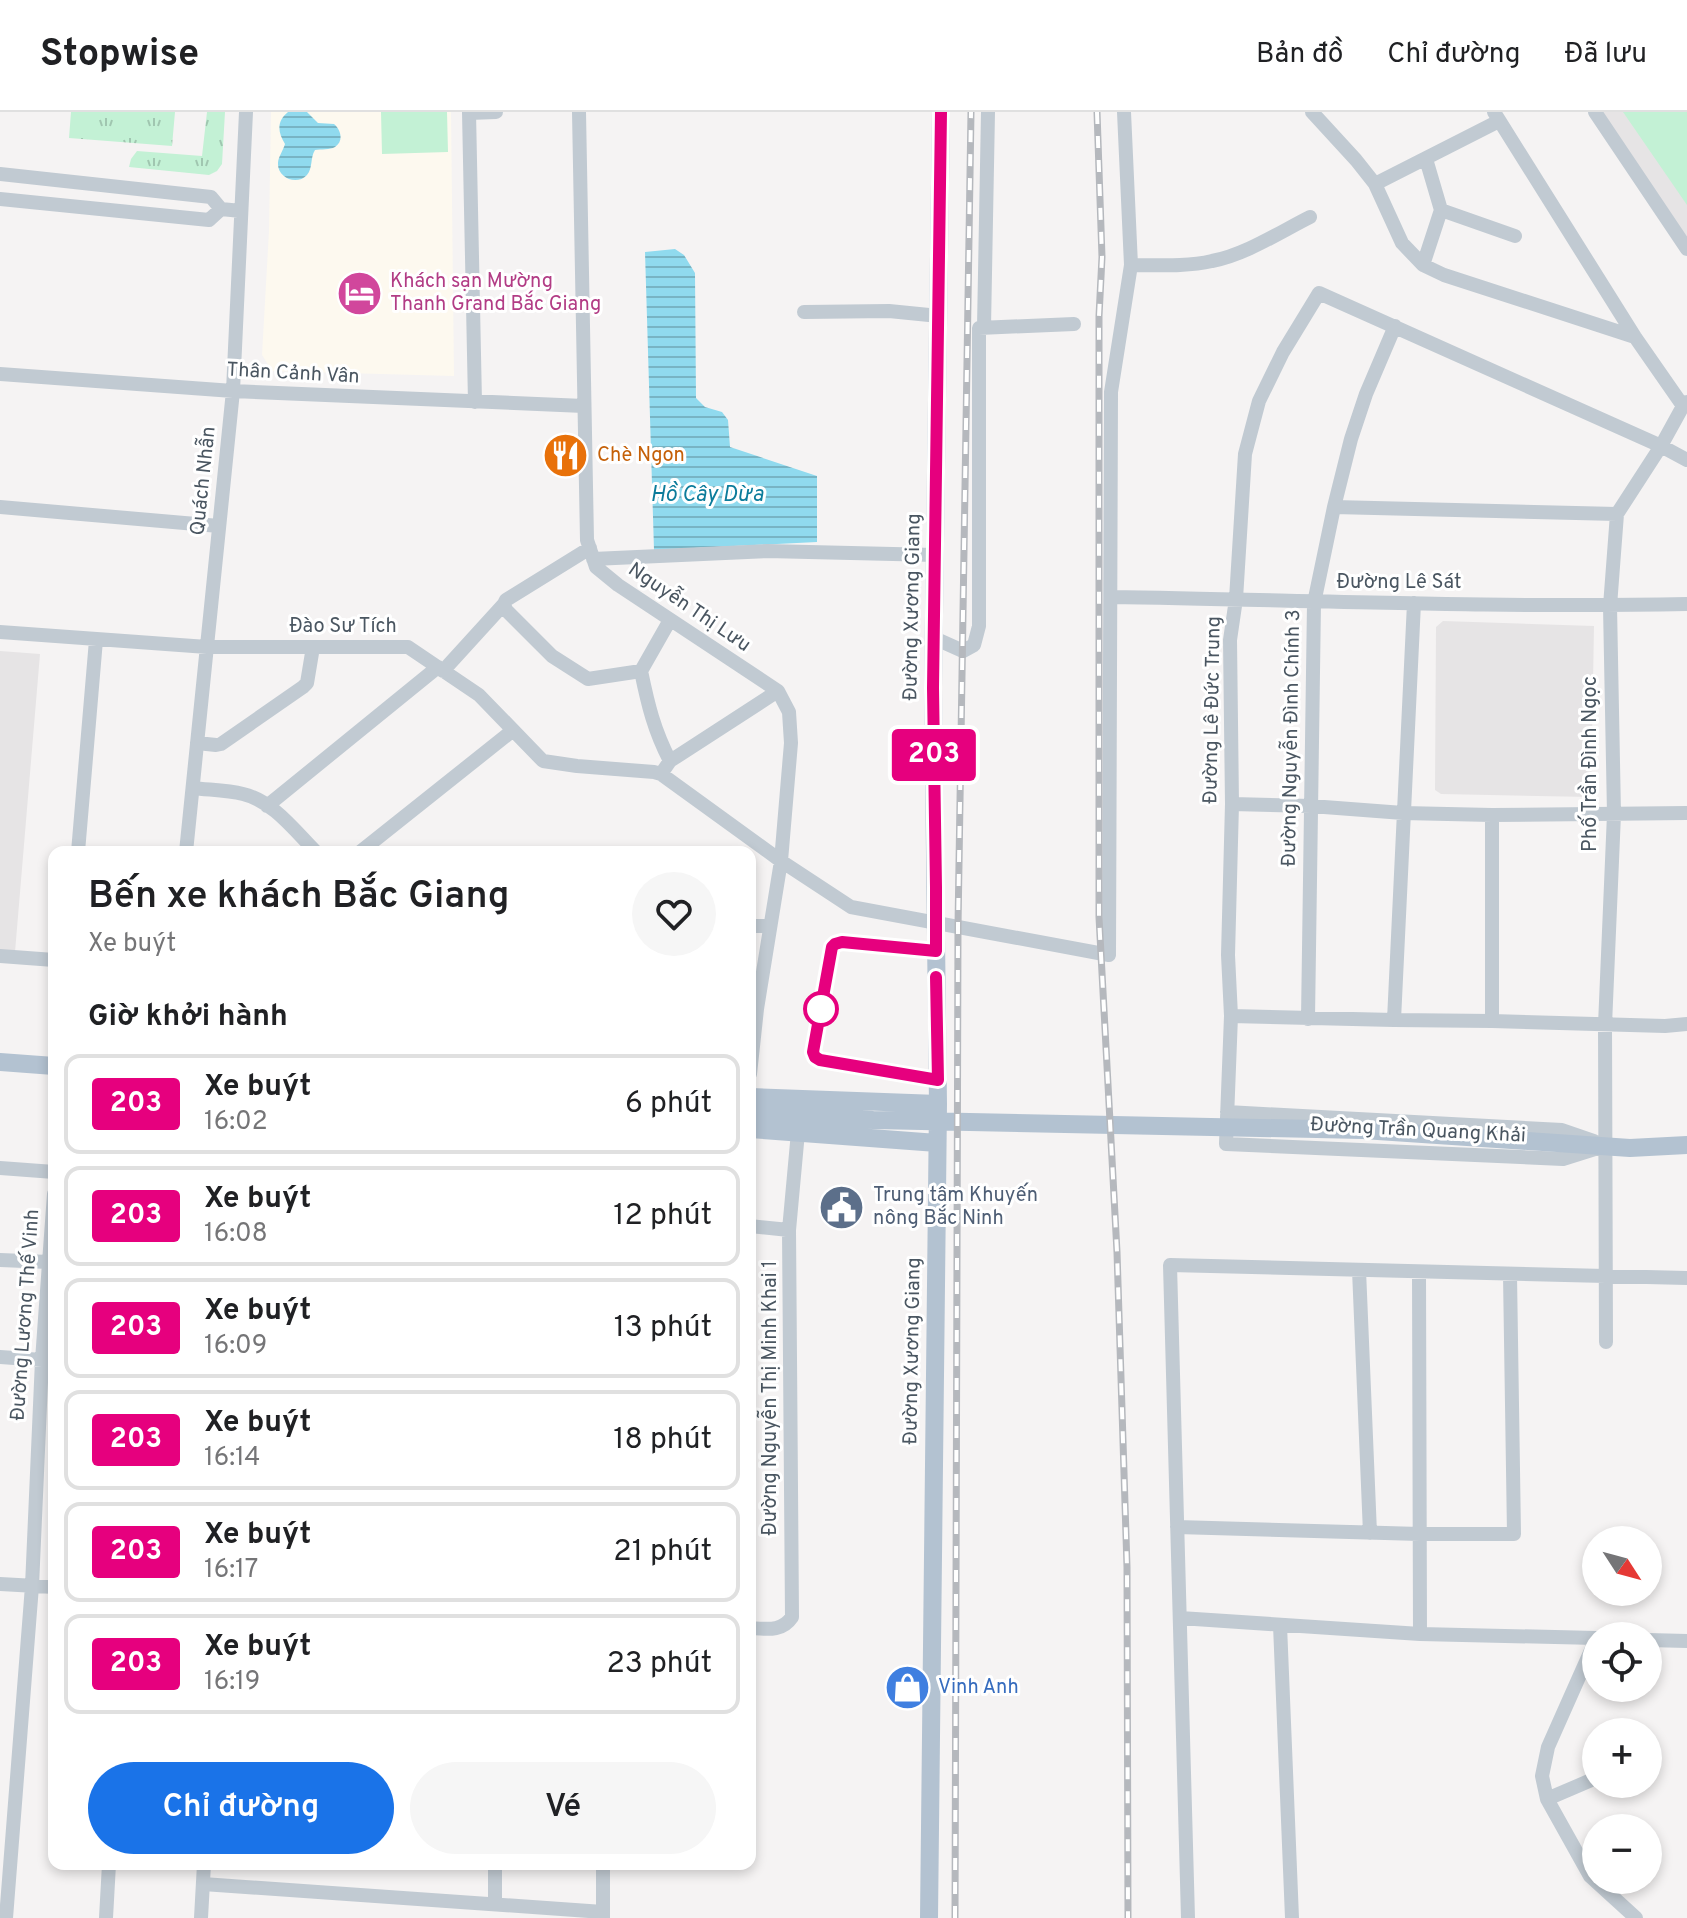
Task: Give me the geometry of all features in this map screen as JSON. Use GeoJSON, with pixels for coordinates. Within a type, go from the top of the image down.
{"type":"FeatureCollection","features":[{"type":"Feature","properties":{"kind":"main road","name":"Đường Xương Giang"},"geometry":{"type":"LineString","coordinates":[[929,1918],[938,1104],[934,638],[941,112]]}},
{"type":"Feature","properties":{"kind":"main road"},"geometry":{"type":"LineString","coordinates":[[0,1062],[48,1066]]}},
{"type":"Feature","properties":{"kind":"main road"},"geometry":{"type":"LineString","coordinates":[[756,1097],[938,1104]]}},
{"type":"Feature","properties":{"kind":"main road"},"geometry":{"type":"LineString","coordinates":[[756,1112],[873,1120],[1363,1130],[1606,1146]]}},
{"type":"Feature","properties":{"kind":"main road"},"geometry":{"type":"LineString","coordinates":[[756,1129],[937,1143]]}},
{"type":"Feature","properties":{"kind":"main road","name":"Đường Trần Quang Khải"},"geometry":{"type":"LineString","coordinates":[[1606,1146],[1687,1145]]}},
{"type":"Feature","properties":{"kind":"street","name":"Quách Nhẫn"},"geometry":{"type":"LineString","coordinates":[[187,846],[233,391],[246,112]]}},
{"type":"Feature","properties":{"kind":"street"},"geometry":{"type":"LineString","coordinates":[[475,402],[469,112],[496,112]]}},
{"type":"Feature","properties":{"kind":"street"},"geometry":{"type":"LineString","coordinates":[[579,112],[587,540],[591,553]]}},
{"type":"Feature","properties":{"kind":"street"},"geometry":{"type":"LineString","coordinates":[[984,327],[988,112]]}},
{"type":"Feature","properties":{"kind":"street"},"geometry":{"type":"LineString","coordinates":[[756,1027],[781,861],[791,743],[789,712],[778,691],[670,761],[661,774],[781,861],[851,907],[1109,955],[1111,392],[1131,265],[1124,112]]}},
{"type":"Feature","properties":{"kind":"street"},"geometry":{"type":"LineString","coordinates":[[1312,112],[1375,184],[1402,243],[1423,265],[1444,275],[1635,337]]}},
{"type":"Feature","properties":{"kind":"street"},"geometry":{"type":"LineString","coordinates":[[1595,112],[1687,249]]}},
{"type":"Feature","properties":{"kind":"street"},"geometry":{"type":"LineString","coordinates":[[1375,184],[1426,159],[1497,116],[1635,337],[1685,404]]}},
{"type":"Feature","properties":{"kind":"street"},"geometry":{"type":"LineString","coordinates":[[1423,265],[1441,210],[1426,159]]}},
{"type":"Feature","properties":{"kind":"street"},"geometry":{"type":"LineString","coordinates":[[0,174],[211,197],[221,209],[241,211]]}},
{"type":"Feature","properties":{"kind":"street"},"geometry":{"type":"LineString","coordinates":[[0,199],[209,220],[221,209]]}},
{"type":"Feature","properties":{"kind":"street"},"geometry":{"type":"LineString","coordinates":[[1441,210],[1515,236]]}},
{"type":"Feature","properties":{"kind":"street"},"geometry":{"type":"LineString","coordinates":[[1131,265],[1214,261],[1237,254],[1310,217]]}},
{"type":"Feature","properties":{"kind":"street","name":"Đường Lê Đức Trung"},"geometry":{"type":"LineString","coordinates":[[1226,1144],[1231,1016],[1228,955],[1232,804],[1230,640],[1236,599],[1245,454],[1259,401],[1283,352],[1319,293],[1395,326]]}},
{"type":"Feature","properties":{"kind":"street"},"geometry":{"type":"LineString","coordinates":[[804,312],[889,311],[939,316]]}},
{"type":"Feature","properties":{"kind":"street"},"geometry":{"type":"LineString","coordinates":[[934,638],[963,651],[974,645],[979,626],[979,328],[1074,324]]}},
{"type":"Feature","properties":{"kind":"street"},"geometry":{"type":"LineString","coordinates":[[1395,326],[1687,460]]}},
{"type":"Feature","properties":{"kind":"street","name":"Đường Nguyễn Đình Chính 3"},"geometry":{"type":"LineString","coordinates":[[1308,1019],[1314,603],[1351,439],[1395,326]]}},
{"type":"Feature","properties":{"kind":"street","name":"Thân Cảnh Vân"},"geometry":{"type":"LineString","coordinates":[[0,374],[233,391],[584,406]]}},
{"type":"Feature","properties":{"kind":"street","name":"Phố Trần Đình Ngọc"},"geometry":{"type":"LineString","coordinates":[[1606,1342],[1605,1025],[1614,814],[1610,606],[1617,514],[1685,404]]}},
{"type":"Feature","properties":{"kind":"street"},"geometry":{"type":"LineString","coordinates":[[0,507],[219,526]]}},
{"type":"Feature","properties":{"kind":"street"},"geometry":{"type":"LineString","coordinates":[[1334,507],[1617,514]]}},
{"type":"Feature","properties":{"kind":"street"},"geometry":{"type":"LineString","coordinates":[[267,806],[440,669],[506,600],[591,553],[767,551],[935,555]]}},
{"type":"Feature","properties":{"kind":"street","name":"Nguyễn Thị Lưu"},"geometry":{"type":"LineString","coordinates":[[591,553],[596,567],[618,585],[778,691]]}},
{"type":"Feature","properties":{"kind":"street","name":"Đường Lê Sát"},"geometry":{"type":"LineString","coordinates":[[1111,597],[1314,603],[1687,604]]}},
{"type":"Feature","properties":{"kind":"street"},"geometry":{"type":"LineString","coordinates":[[1394,1020],[1414,603]]}},
{"type":"Feature","properties":{"kind":"street"},"geometry":{"type":"LineString","coordinates":[[504,604],[506,610],[552,656],[588,679],[641,671]]}},
{"type":"Feature","properties":{"kind":"street"},"geometry":{"type":"LineString","coordinates":[[670,620],[641,671],[651,717],[670,761]]}},
{"type":"Feature","properties":{"kind":"street","name":"Đào Sư Tích"},"geometry":{"type":"LineString","coordinates":[[0,632],[207,647],[403,647],[479,695],[538,757],[549,763],[661,774]]}},
{"type":"Feature","properties":{"kind":"street"},"geometry":{"type":"LineString","coordinates":[[79,846],[96,640]]}},
{"type":"Feature","properties":{"kind":"street"},"geometry":{"type":"LineString","coordinates":[[197,743],[219,745],[303,687],[307,683],[313,647]]}},
{"type":"Feature","properties":{"kind":"street"},"geometry":{"type":"LineString","coordinates":[[368,846],[512,731]]}},
{"type":"Feature","properties":{"kind":"street"},"geometry":{"type":"LineString","coordinates":[[193,788],[243,794],[260,800],[310,846]]}},
{"type":"Feature","properties":{"kind":"street"},"geometry":{"type":"LineString","coordinates":[[1232,804],[1492,815],[1687,813]]}},
{"type":"Feature","properties":{"kind":"street"},"geometry":{"type":"LineString","coordinates":[[1492,815],[1492,1021]]}},
{"type":"Feature","properties":{"kind":"street"},"geometry":{"type":"LineString","coordinates":[[756,926],[769,926]]}},
{"type":"Feature","properties":{"kind":"street"},"geometry":{"type":"LineString","coordinates":[[0,956],[48,960]]}},
{"type":"Feature","properties":{"kind":"street"},"geometry":{"type":"LineString","coordinates":[[1231,1016],[1605,1025],[1687,1024]]}},
{"type":"Feature","properties":{"kind":"street","name":"Đường Trần Quang Khải"},"geometry":{"type":"LineString","coordinates":[[1227,1112],[1562,1130],[1606,1146]]}},
{"type":"Feature","properties":{"kind":"street","name":"Đường Nguyễn Thị Minh Khai 1"},"geometry":{"type":"LineString","coordinates":[[756,1628],[778,1629],[787,1625],[792,1617],[789,1230],[798,1132]]}},
{"type":"Feature","properties":{"kind":"street","name":"Đường Trần Quang Khải"},"geometry":{"type":"LineString","coordinates":[[1226,1144],[1563,1159],[1606,1146]]}},
{"type":"Feature","properties":{"kind":"street"},"geometry":{"type":"LineString","coordinates":[[0,1168],[48,1172]]}},
{"type":"Feature","properties":{"kind":"street"},"geometry":{"type":"LineString","coordinates":[[756,1227],[789,1230]]}},
{"type":"Feature","properties":{"kind":"street"},"geometry":{"type":"LineString","coordinates":[[0,1260],[48,1262]]}},
{"type":"Feature","properties":{"kind":"street"},"geometry":{"type":"LineString","coordinates":[[1188,1918],[1170,1265],[1687,1278]]}},
{"type":"Feature","properties":{"kind":"street"},"geometry":{"type":"LineString","coordinates":[[1359,1270],[1370,1533]]}},
{"type":"Feature","properties":{"kind":"street"},"geometry":{"type":"LineString","coordinates":[[1419,1272],[1420,1634]]}},
{"type":"Feature","properties":{"kind":"street"},"geometry":{"type":"LineString","coordinates":[[1177,1527],[1514,1534],[1510,1275]]}},
{"type":"Feature","properties":{"kind":"street","name":"Đường Lương Thế Vinh"},"geometry":{"type":"LineString","coordinates":[[6,1918],[32,1586],[48,1276]]}},
{"type":"Feature","properties":{"kind":"street"},"geometry":{"type":"LineString","coordinates":[[0,1357],[42,1360]]}},
{"type":"Feature","properties":{"kind":"street"},"geometry":{"type":"LineString","coordinates":[[0,1584],[48,1587]]}},
{"type":"Feature","properties":{"kind":"street"},"geometry":{"type":"LineString","coordinates":[[1180,1618],[1420,1634],[1582,1638]]}},
{"type":"Feature","properties":{"kind":"street"},"geometry":{"type":"LineString","coordinates":[[1280,1625],[1292,1918]]}},
{"type":"Feature","properties":{"kind":"street"},"geometry":{"type":"LineString","coordinates":[[1662,1640],[1687,1641]]}},
{"type":"Feature","properties":{"kind":"street"},"geometry":{"type":"LineString","coordinates":[[1582,1670],[1548,1747],[1542,1776],[1547,1799],[1590,1876],[1636,1918]]}},
{"type":"Feature","properties":{"kind":"street"},"geometry":{"type":"LineString","coordinates":[[1547,1799],[1582,1784]]}},
{"type":"Feature","properties":{"kind":"street"},"geometry":{"type":"LineString","coordinates":[[106,1918],[109,1870]]}},
{"type":"Feature","properties":{"kind":"street"},"geometry":{"type":"LineString","coordinates":[[201,1918],[204,1870]]}},
{"type":"Feature","properties":{"kind":"street"},"geometry":{"type":"LineString","coordinates":[[495,1870],[495,1904]]}},
{"type":"Feature","properties":{"kind":"street"},"geometry":{"type":"LineString","coordinates":[[203,1884],[495,1904],[603,1915],[603,1870]]}},
{"type":"Feature","properties":{"kind":"shaded area","name":"Khách sạn Mường Thanh Grand Bắc Giang"},"geometry":{"type":"Polygon","coordinates":[[[271,112],[451,112],[454,376],[272,371],[262,355],[269,231],[271,112]]]}},
{"type":"Feature","properties":{"kind":"shaded area"},"geometry":{"type":"Polygon","coordinates":[[[1602,112],[1687,112],[1687,240],[1602,112]]]}},
{"type":"Feature","properties":{"kind":"shaded area"},"geometry":{"type":"Polygon","coordinates":[[[1443,621],[1594,626],[1591,797],[1441,794],[1435,790],[1436,627],[1443,621]]]}},
{"type":"Feature","properties":{"kind":"shaded area"},"geometry":{"type":"Polygon","coordinates":[[[0,651],[40,654],[15,952],[0,951],[0,651]]]}},
{"type":"Feature","properties":{"kind":"green space"},"geometry":{"type":"Polygon","coordinates":[[[71,112],[175,112],[172,146],[69,138],[71,112]]]}},
{"type":"Feature","properties":{"kind":"green space"},"geometry":{"type":"Polygon","coordinates":[[[207,112],[225,112],[222,164],[217,171],[209,175],[129,167],[137,151],[202,156],[207,112]]]}},
{"type":"Feature","properties":{"kind":"green space"},"geometry":{"type":"Polygon","coordinates":[[[381,112],[447,112],[448,152],[382,154],[381,112]]]}},
{"type":"Feature","properties":{"kind":"green space"},"geometry":{"type":"Polygon","coordinates":[[[1623,112],[1687,112],[1687,205],[1623,112]]]}},
{"type":"Feature","properties":{"kind":"water"},"geometry":{"type":"Polygon","coordinates":[[[288,112],[307,112],[318,123],[334,124],[340,136],[340,142],[335,147],[315,150],[309,172],[298,180],[284,176],[278,163],[285,144],[280,123],[288,112]]]}},
{"type":"Feature","properties":{"kind":"water","name":"Hồ Cây Dừa"},"geometry":{"type":"Polygon","coordinates":[[[675,249],[684,255],[695,273],[696,398],[705,407],[722,412],[728,420],[730,447],[817,476],[817,542],[654,550],[645,252],[675,249]]]}},
{"type":"Feature","properties":{"kind":"railway"},"geometry":{"type":"LineString","coordinates":[[955,1918],[958,926],[971,112]]}},
{"type":"Feature","properties":{"kind":"railway"},"geometry":{"type":"LineString","coordinates":[[1097,112],[1102,257],[1099,316],[1099,917],[1117,1252],[1127,1567],[1128,1918]]}},
{"type":"Feature","properties":{"kind":"bus line","name":"203"},"geometry":{"type":"LineString","coordinates":[[936,977],[938,1080],[815,1057],[813,1052],[835,944],[842,942],[936,951],[933,688],[941,112]]}},
{"type":"Feature","properties":{"kind":"place","name":"Khách sạn Mường Thanh Grand Bắc Giang"},"geometry":{"type":"Point","coordinates":[359,293]}},
{"type":"Feature","properties":{"kind":"place","name":"Chè Ngon"},"geometry":{"type":"Point","coordinates":[566,456]}},
{"type":"Feature","properties":{"kind":"place","name":"Trung tâm Khuyến nông Bắc Ninh"},"geometry":{"type":"Point","coordinates":[842,1208]}},
{"type":"Feature","properties":{"kind":"place","name":"Vinh Anh"},"geometry":{"type":"Point","coordinates":[907,1688]}}]}
